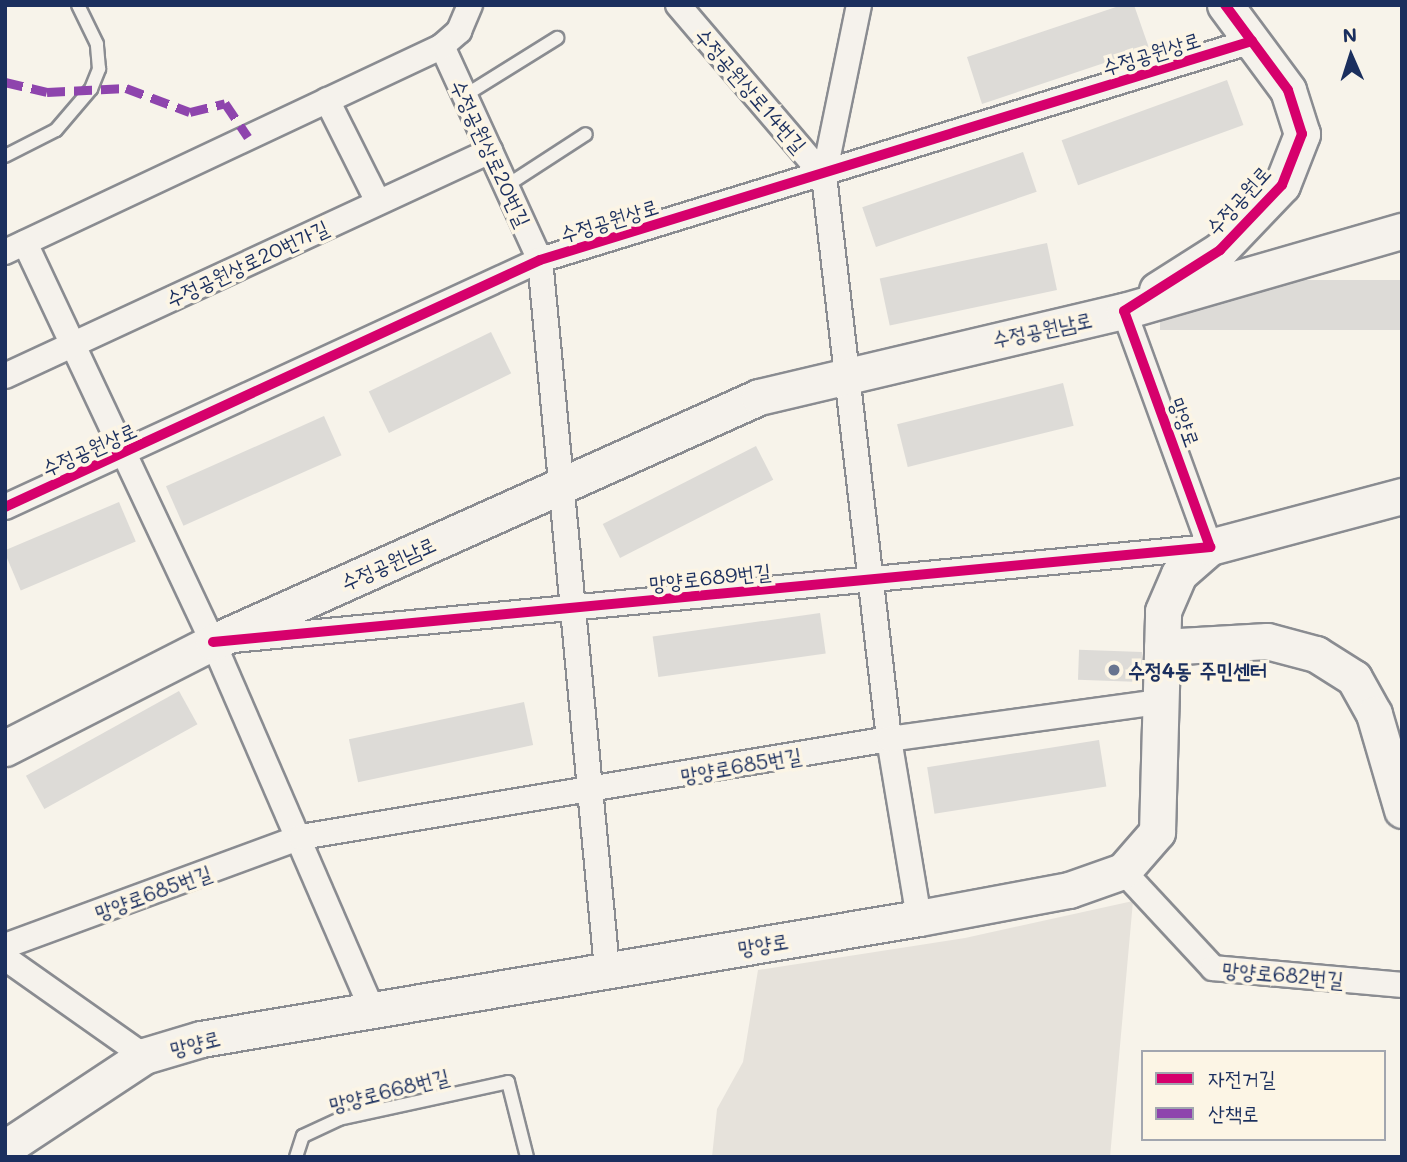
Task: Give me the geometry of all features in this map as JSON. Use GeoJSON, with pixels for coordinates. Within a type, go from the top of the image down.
{"type":"FeatureCollection","features":[{"type":"Feature","properties":{"kind":"street"},"geometry":{"type":"LineString","coordinates":[[442,46],[470,5]]}},
{"type":"Feature","properties":{"kind":"street","name":"수정공원상로14번길"},"geometry":{"type":"LineString","coordinates":[[678,5],[824,176]]}},
{"type":"Feature","properties":{"kind":"street"},"geometry":{"type":"LineString","coordinates":[[859,5],[824,176],[842,373],[872,581],[889,739],[919,918]]}},
{"type":"Feature","properties":{"kind":"street","name":"수정공원로"},"geometry":{"type":"LineString","coordinates":[[1124,311],[1220,250],[1282,185],[1302,134],[1288,90],[1225,5]]}},
{"type":"Feature","properties":{"kind":"street","name":"수정공원상로"},"geometry":{"type":"LineString","coordinates":[[5,508],[125,456],[540,260],[824,176],[1252,41]]}},
{"type":"Feature","properties":{"kind":"street","name":"수정공원상로20번길"},"geometry":{"type":"LineString","coordinates":[[442,46],[540,260]]}},
{"type":"Feature","properties":{"kind":"street","name":"수정공원상로"},"geometry":{"type":"LineString","coordinates":[[125,456],[74,344],[15,247],[442,46]]}},
{"type":"Feature","properties":{"kind":"street"},"geometry":{"type":"LineString","coordinates":[[327,100],[378,202]]}},
{"type":"Feature","properties":{"kind":"street","name":"수정공원상로20번가길"},"geometry":{"type":"LineString","coordinates":[[5,376],[490,151]]}},
{"type":"Feature","properties":{"kind":"street","name":"수정공원남로"},"geometry":{"type":"LineString","coordinates":[[5,748],[213,642],[759,397],[842,373],[1124,311],[1402,232]]}},
{"type":"Feature","properties":{"kind":"street"},"geometry":{"type":"LineString","coordinates":[[540,260],[593,790],[607,969]]}},
{"type":"Feature","properties":{"kind":"street","name":"망양로"},"geometry":{"type":"LineString","coordinates":[[1124,311],[1210,547]]}},
{"type":"Feature","properties":{"kind":"street"},"geometry":{"type":"LineString","coordinates":[[125,456],[301,837],[372,1010]]}},
{"type":"Feature","properties":{"kind":"street"},"geometry":{"type":"LineString","coordinates":[[1124,871],[1157,832],[1163,611],[1179,574],[1210,547],[1402,496]]}},
{"type":"Feature","properties":{"kind":"street","name":"망양로689번길"},"geometry":{"type":"LineString","coordinates":[[213,642],[573,610],[1210,547]]}},
{"type":"Feature","properties":{"kind":"street"},"geometry":{"type":"LineString","coordinates":[[1162,647],[1267,641],[1317,654],[1354,678],[1374,714],[1402,810]]}},
{"type":"Feature","properties":{"kind":"street","name":"망양로685번길"},"geometry":{"type":"LineString","coordinates":[[5,946],[301,837],[889,739],[1160,702]]}},
{"type":"Feature","properties":{"kind":"street","name":"망양로"},"geometry":{"type":"LineString","coordinates":[[5,1148],[144,1056],[201,1039],[919,918],[1069,890],[1124,871]]}},
{"type":"Feature","properties":{"kind":"street","name":"망양로682번길"},"geometry":{"type":"LineString","coordinates":[[1124,871],[1213,968],[1402,985]]}},
{"type":"Feature","properties":{"kind":"street","name":"망양로"},"geometry":{"type":"LineString","coordinates":[[5,958],[144,1056]]}},
{"type":"Feature","properties":{"kind":"lane"},"geometry":{"type":"LineString","coordinates":[[5,156],[56,130],[91,89],[99,69],[97,44],[78,5]]}},
{"type":"Feature","properties":{"kind":"lane"},"geometry":{"type":"LineString","coordinates":[[464,96],[558,38]]}},
{"type":"Feature","properties":{"kind":"lane"},"geometry":{"type":"LineString","coordinates":[[506,186],[586,134]]}},
{"type":"Feature","properties":{"kind":"lane","name":"망양로668번길"},"geometry":{"type":"LineString","coordinates":[[296,1157],[303,1136],[339,1119],[508,1082],[527,1157]]}},
{"type":"Feature","properties":{"kind":"shaded area"},"geometry":{"type":"Polygon","coordinates":[[[1133,901],[1110,1157],[712,1157],[717,1109],[743,1062],[758,970],[965,938],[1133,901]]]}},
{"type":"Feature","properties":{"kind":"building"},"geometry":{"type":"Polygon","coordinates":[[[1122,5],[1134,5],[1149,48],[982,104],[967,57],[1122,5]]]}},
{"type":"Feature","properties":{"kind":"building"},"geometry":{"type":"Polygon","coordinates":[[[1227,80],[1243,125],[1078,185],[1062,140],[1227,80]]]}},
{"type":"Feature","properties":{"kind":"building"},"geometry":{"type":"Polygon","coordinates":[[[1023,152],[1037,192],[876,247],[862,207],[1023,152]]]}},
{"type":"Feature","properties":{"kind":"building"},"geometry":{"type":"Polygon","coordinates":[[[1047,243],[1057,290],[890,326],[880,279],[1047,243]]]}},
{"type":"Feature","properties":{"kind":"building"},"geometry":{"type":"Polygon","coordinates":[[[1160,280],[1402,280],[1402,330],[1160,330],[1160,280]]]}},
{"type":"Feature","properties":{"kind":"building"},"geometry":{"type":"Polygon","coordinates":[[[491,332],[511,373],[389,433],[369,392],[491,332]]]}},
{"type":"Feature","properties":{"kind":"building"},"geometry":{"type":"Polygon","coordinates":[[[1063,383],[1074,426],[908,467],[897,424],[1063,383]]]}},
{"type":"Feature","properties":{"kind":"building"},"geometry":{"type":"Polygon","coordinates":[[[324,416],[341,455],[183,526],[166,486],[324,416]]]}},
{"type":"Feature","properties":{"kind":"building"},"geometry":{"type":"Polygon","coordinates":[[[756,446],[773,480],[620,558],[603,524],[756,446]]]}},
{"type":"Feature","properties":{"kind":"building"},"geometry":{"type":"Polygon","coordinates":[[[119,502],[136,542],[21,590],[5,550],[119,502]]]}},
{"type":"Feature","properties":{"kind":"building"},"geometry":{"type":"Polygon","coordinates":[[[820,613],[826,654],[658,677],[653,637],[820,613]]]}},
{"type":"Feature","properties":{"kind":"building","name":"수정4동 주민센터"},"geometry":{"type":"Polygon","coordinates":[[[1079,650],[1142,652],[1141,682],[1078,680],[1079,650]]]}},
{"type":"Feature","properties":{"kind":"building"},"geometry":{"type":"Polygon","coordinates":[[[179,691],[197,724],[44,809],[26,776],[179,691]]]}},
{"type":"Feature","properties":{"kind":"building"},"geometry":{"type":"Polygon","coordinates":[[[524,702],[533,745],[358,782],[349,739],[524,702]]]}},
{"type":"Feature","properties":{"kind":"building"},"geometry":{"type":"Polygon","coordinates":[[[1099,740],[1106,786],[934,814],[927,767],[1099,740]]]}},
{"type":"Feature","properties":{"kind":"marked path"},"geometry":{"type":"LineString","coordinates":[[5,82],[47,92],[126,88],[190,112],[225,103],[248,137]]}},
{"type":"Feature","properties":{"kind":"cycle path"},"geometry":{"type":"LineString","coordinates":[[213,642],[1210,547],[1124,311],[1220,250],[1282,185],[1302,134],[1288,90],[1225,5]]}},
{"type":"Feature","properties":{"kind":"cycle path"},"geometry":{"type":"LineString","coordinates":[[5,507],[540,260],[1252,41]]}},
{"type":"Feature","properties":{"kind":"place","name":"수정4동 주민센터"},"geometry":{"type":"Point","coordinates":[1114,670]}}]}
